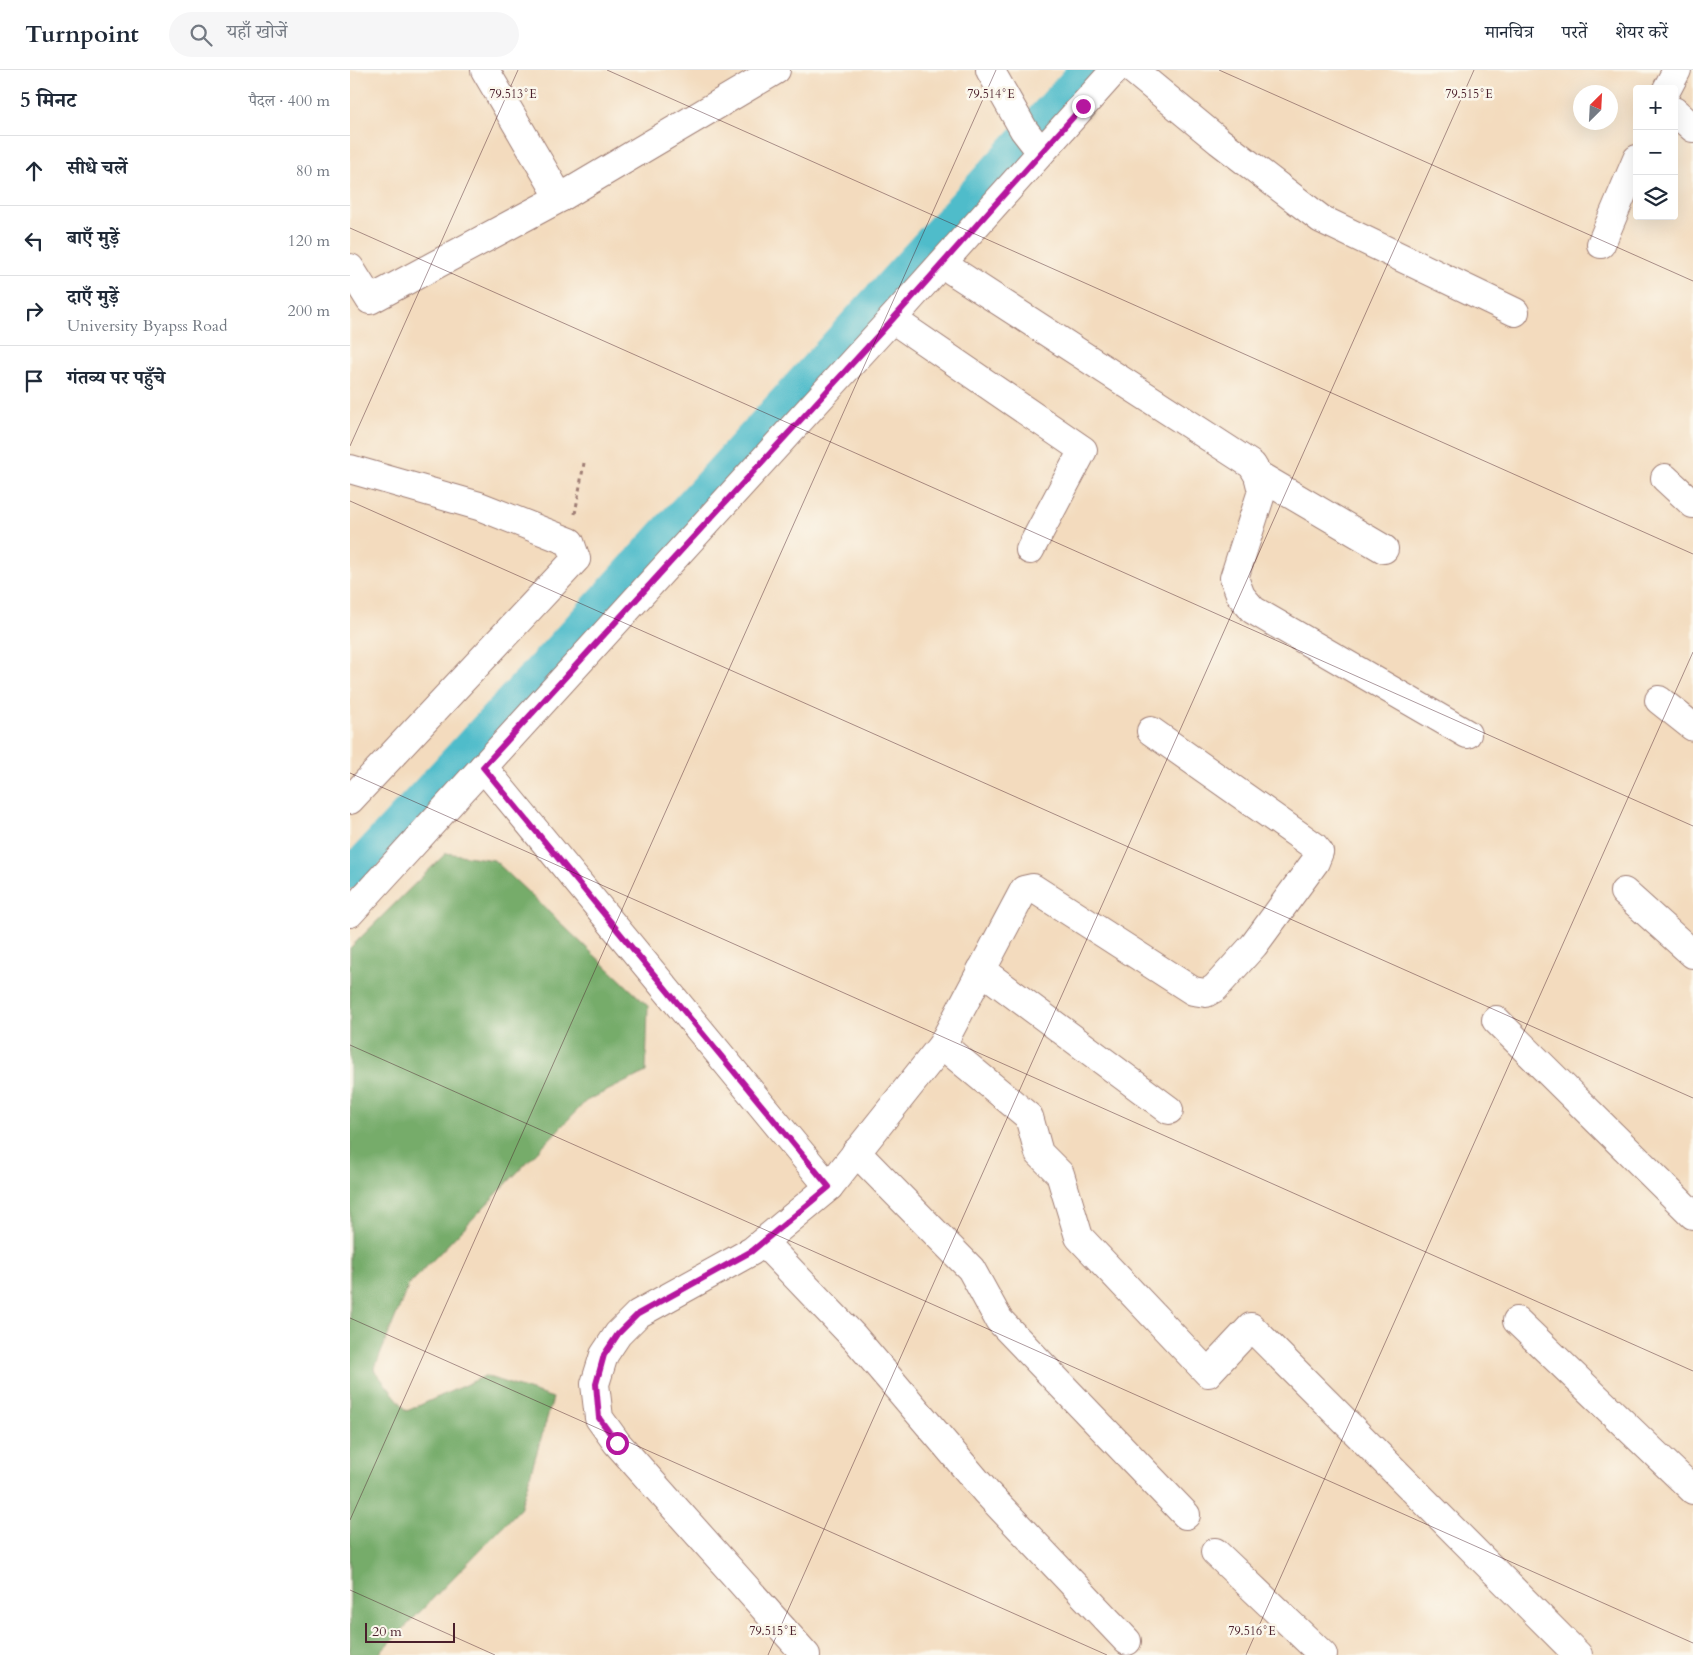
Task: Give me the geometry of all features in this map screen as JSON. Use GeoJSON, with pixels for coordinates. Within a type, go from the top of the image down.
{"type":"FeatureCollection","features":[{"type":"Feature","properties":{"kind":"street"},"geometry":{"type":"LineString","coordinates":[[485,70],[560,198]]}},
{"type":"Feature","properties":{"kind":"street"},"geometry":{"type":"LineString","coordinates":[[350,268],[370,300],[560,198],[745,77],[776,70]]}},
{"type":"Feature","properties":{"kind":"street"},"geometry":{"type":"LineString","coordinates":[[990,70],[1033,142]]}},
{"type":"Feature","properties":{"kind":"street"},"geometry":{"type":"LineString","coordinates":[[350,913],[942,264],[1033,142],[1115,70]]}},
{"type":"Feature","properties":{"kind":"street"},"geometry":{"type":"LineString","coordinates":[[1133,70],[1219,141],[1321,220],[1515,312]]}},
{"type":"Feature","properties":{"kind":"street"},"geometry":{"type":"LineString","coordinates":[[1669,85],[1678,70]]}},
{"type":"Feature","properties":{"kind":"street"},"geometry":{"type":"LineString","coordinates":[[1678,115],[1693,128]]}},
{"type":"Feature","properties":{"kind":"street"},"geometry":{"type":"LineString","coordinates":[[1601,244],[1633,168]]}},
{"type":"Feature","properties":{"kind":"street"},"geometry":{"type":"LineString","coordinates":[[942,264],[1252,465],[1258,475],[1262,491],[1234,578],[1241,596],[1253,610],[1467,734]]}},
{"type":"Feature","properties":{"kind":"street"},"geometry":{"type":"LineString","coordinates":[[892,320],[1083,450],[1030,550]]}},
{"type":"Feature","properties":{"kind":"street"},"geometry":{"type":"LineString","coordinates":[[350,469],[479,506],[570,542],[576,559],[350,800]]}},
{"type":"Feature","properties":{"kind":"street"},"geometry":{"type":"LineString","coordinates":[[1258,475],[1384,549]]}},
{"type":"Feature","properties":{"kind":"street"},"geometry":{"type":"LineString","coordinates":[[1665,478],[1693,504]]}},
{"type":"Feature","properties":{"kind":"street"},"geometry":{"type":"LineString","coordinates":[[1659,700],[1693,727]]}},
{"type":"Feature","properties":{"kind":"street"},"geometry":{"type":"LineString","coordinates":[[806,1655],[617,1443],[599,1418],[596,1384],[604,1355],[618,1334],[638,1314],[752,1251],[829,1187],[942,1044],[1024,890],[1033,888],[1193,991],[1206,993],[1215,988],[1254,946],[1315,862],[1319,852],[1314,846],[1152,731]]}},
{"type":"Feature","properties":{"kind":"street"},"geometry":{"type":"LineString","coordinates":[[483,767],[829,1187]]}},
{"type":"Feature","properties":{"kind":"street"},"geometry":{"type":"LineString","coordinates":[[1624,892],[1693,954]]}},
{"type":"Feature","properties":{"kind":"street"},"geometry":{"type":"LineString","coordinates":[[981,970],[1169,1110]]}},
{"type":"Feature","properties":{"kind":"street"},"geometry":{"type":"LineString","coordinates":[[1496,1020],[1693,1214]]}},
{"type":"Feature","properties":{"kind":"street"},"geometry":{"type":"LineString","coordinates":[[942,1044],[1029,1117],[1039,1154],[1060,1174],[1078,1237],[1208,1372],[1251,1327],[1578,1655]]}},
{"type":"Feature","properties":{"kind":"street"},"geometry":{"type":"LineString","coordinates":[[856,1152],[970,1269],[1000,1320],[1186,1515]]}},
{"type":"Feature","properties":{"kind":"street"},"geometry":{"type":"LineString","coordinates":[[763,1242],[854,1337],[986,1492],[1127,1640]]}},
{"type":"Feature","properties":{"kind":"street"},"geometry":{"type":"LineString","coordinates":[[1516,1321],[1693,1490]]}},
{"type":"Feature","properties":{"kind":"street"},"geometry":{"type":"LineString","coordinates":[[1215,1552],[1323,1655]]}},
{"type":"Feature","properties":{"kind":"path"},"geometry":{"type":"LineString","coordinates":[[570,542],[584,463]]}},
{"type":"Feature","properties":{"kind":"green space"},"geometry":{"type":"Polygon","coordinates":[[[446,853],[494,860],[648,1006],[646,1072],[586,1101],[408,1286],[374,1370],[407,1411],[485,1376],[553,1398],[520,1509],[378,1655],[350,1655],[350,948],[446,853]]]}},
{"type":"Feature","properties":{"kind":"waterway"},"geometry":{"type":"LineString","coordinates":[[350,874],[556,651],[1085,70]]}},
{"type":"Feature","properties":{"kind":"route"},"geometry":{"type":"LineString","coordinates":[[617,1443],[599,1418],[596,1384],[604,1355],[618,1334],[638,1314],[752,1251],[829,1187],[483,767],[892,320],[1083,106]]}}]}
